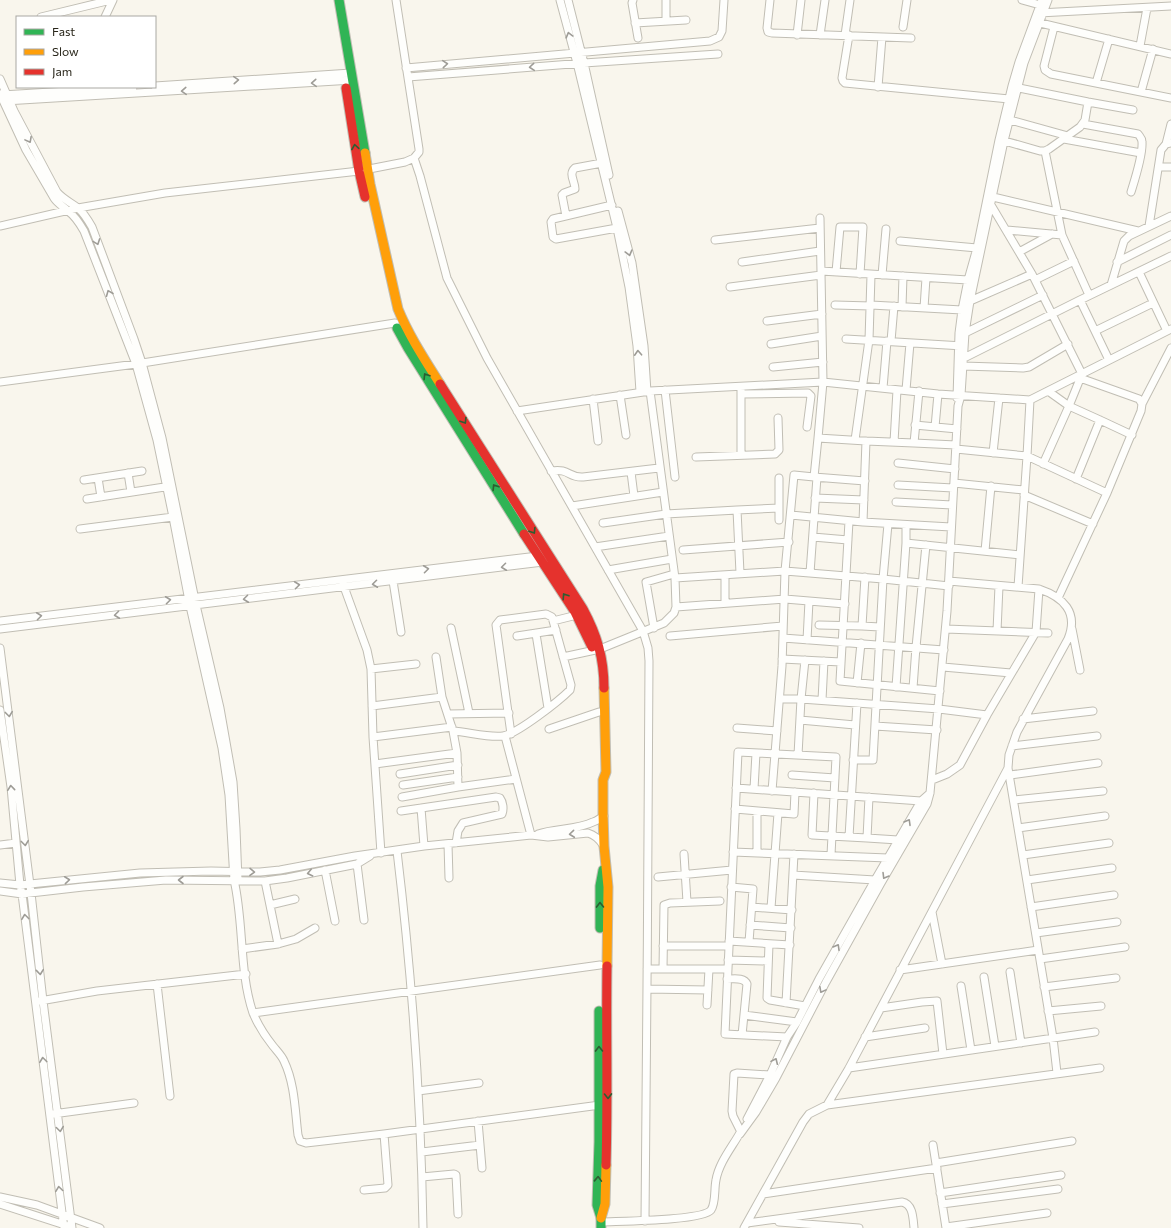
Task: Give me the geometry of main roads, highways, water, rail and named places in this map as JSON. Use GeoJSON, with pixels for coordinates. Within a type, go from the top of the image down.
{"type":"FeatureCollection","features":[{"type":"Feature","properties":{"kind":"main road"},"geometry":{"type":"LineString","coordinates":[[332,0],[348,77]]}},
{"type":"Feature","properties":{"kind":"main road"},"geometry":{"type":"LineString","coordinates":[[339,0],[348,77],[363,170],[391,311],[395,323],[408,348],[540,559],[577,615],[597,650],[599,712],[598,772],[603,780]]}},
{"type":"Feature","properties":{"kind":"main road"},"geometry":{"type":"LineString","coordinates":[[363,170],[398,309],[405,326],[583,609],[593,628],[597,650],[604,674],[606,772],[603,780],[604,846],[608,887],[606,1013],[608,1109],[605,1204],[601,1223]]}},
{"type":"Feature","properties":{"kind":"main road"},"geometry":{"type":"LineString","coordinates":[[601,1223],[597,1205],[600,1104],[600,886],[605,861]]}}]}
